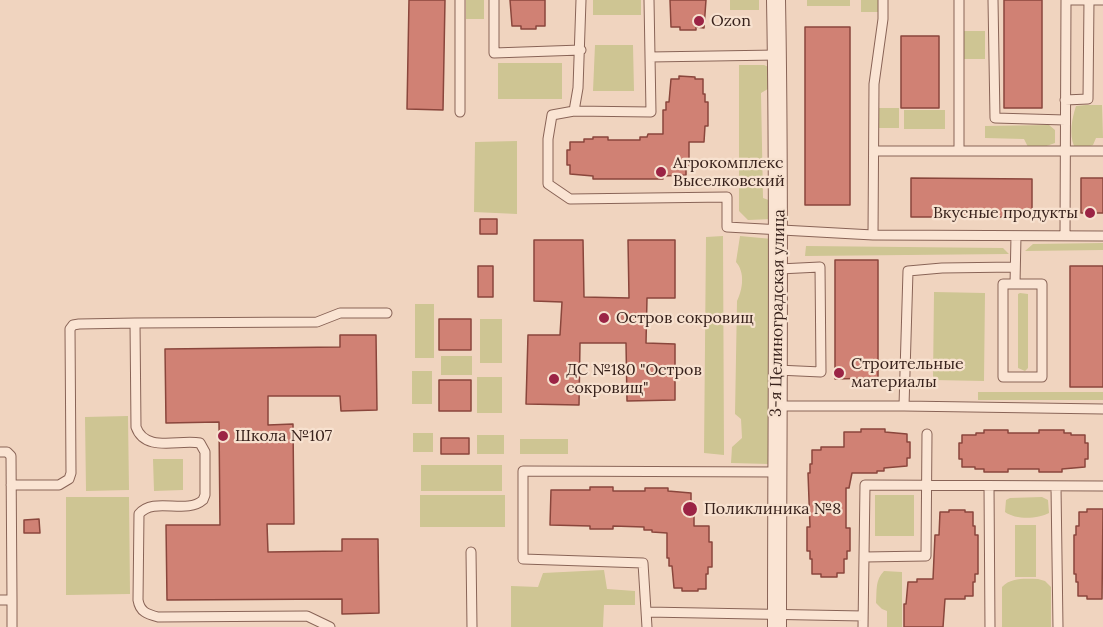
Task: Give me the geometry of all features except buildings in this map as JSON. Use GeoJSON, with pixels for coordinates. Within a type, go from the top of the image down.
{"type":"FeatureCollection","features":[{"type":"Feature","properties":{"kind":"street","name":"3-я Целиноградская улица"},"geometry":{"type":"LineString","coordinates":[[776,0],[779,229],[776,406],[777,620]]}},
{"type":"Feature","properties":{"kind":"lane"},"geometry":{"type":"LineString","coordinates":[[460,0],[460,112]]}},
{"type":"Feature","properties":{"kind":"lane"},"geometry":{"type":"LineString","coordinates":[[494,0],[494,52],[581,50]]}},
{"type":"Feature","properties":{"kind":"lane"},"geometry":{"type":"LineString","coordinates":[[573,111],[578,88],[581,50],[580,0]]}},
{"type":"Feature","properties":{"kind":"lane"},"geometry":{"type":"LineString","coordinates":[[649,0],[651,112],[573,111],[552,115],[548,139],[548,184],[570,199],[727,197],[727,227],[873,235],[1103,236]]}},
{"type":"Feature","properties":{"kind":"lane"},"geometry":{"type":"LineString","coordinates":[[873,235],[874,84],[883,19],[883,0]]}},
{"type":"Feature","properties":{"kind":"lane"},"geometry":{"type":"LineString","coordinates":[[958,0],[958,152]]}},
{"type":"Feature","properties":{"kind":"lane"},"geometry":{"type":"LineString","coordinates":[[993,0],[994,118],[1065,120]]}},
{"type":"Feature","properties":{"kind":"lane"},"geometry":{"type":"LineString","coordinates":[[1065,236],[1066,0],[1103,0]]}},
{"type":"Feature","properties":{"kind":"lane"},"geometry":{"type":"LineString","coordinates":[[1065,100],[1088,99],[1089,0]]}},
{"type":"Feature","properties":{"kind":"lane"},"geometry":{"type":"LineString","coordinates":[[650,57],[777,55]]}},
{"type":"Feature","properties":{"kind":"lane"},"geometry":{"type":"LineString","coordinates":[[874,151],[1103,151]]}},
{"type":"Feature","properties":{"kind":"lane"},"geometry":{"type":"LineString","coordinates":[[1014,284],[1016,236]]}},
{"type":"Feature","properties":{"kind":"lane"},"geometry":{"type":"LineString","coordinates":[[777,370],[821,372],[820,267],[779,268]]}},
{"type":"Feature","properties":{"kind":"lane"},"geometry":{"type":"LineString","coordinates":[[904,406],[908,271],[1015,267]]}},
{"type":"Feature","properties":{"kind":"lane"},"geometry":{"type":"LineString","coordinates":[[1003,284],[1014,284],[1042,284],[1042,377],[1003,377],[1003,284]]}},
{"type":"Feature","properties":{"kind":"lane"},"geometry":{"type":"LineString","coordinates":[[11,485],[59,485],[69,479],[71,473],[70,329],[73,326],[135,323],[317,322],[340,313],[387,313]]}},
{"type":"Feature","properties":{"kind":"lane"},"geometry":{"type":"LineString","coordinates":[[135,323],[136,427],[139,434],[145,440],[156,443],[200,443],[205,452],[203,500],[194,506],[150,507],[142,509],[139,513],[140,608],[147,614],[158,617],[307,616],[330,627]]}},
{"type":"Feature","properties":{"kind":"lane"},"geometry":{"type":"LineString","coordinates":[[776,406],[1103,409]]}},
{"type":"Feature","properties":{"kind":"lane"},"geometry":{"type":"LineString","coordinates":[[865,556],[926,556],[927,434]]}},
{"type":"Feature","properties":{"kind":"lane"},"geometry":{"type":"LineString","coordinates":[[0,452],[10,453],[12,627]]}},
{"type":"Feature","properties":{"kind":"lane"},"geometry":{"type":"LineString","coordinates":[[647,627],[643,563],[523,559],[523,471],[778,472]]}},
{"type":"Feature","properties":{"kind":"lane"},"geometry":{"type":"LineString","coordinates":[[863,627],[865,484],[1103,486]]}},
{"type":"Feature","properties":{"kind":"lane"},"geometry":{"type":"LineString","coordinates":[[988,486],[990,627]]}},
{"type":"Feature","properties":{"kind":"lane"},"geometry":{"type":"LineString","coordinates":[[1056,487],[1058,627]]}},
{"type":"Feature","properties":{"kind":"lane"},"geometry":{"type":"LineString","coordinates":[[471,552],[472,627]]}},
{"type":"Feature","properties":{"kind":"lane"},"geometry":{"type":"LineString","coordinates":[[0,600],[12,600]]}},
{"type":"Feature","properties":{"kind":"lane"},"geometry":{"type":"LineString","coordinates":[[647,612],[777,620],[863,616]]}},
{"type":"Feature","properties":{"kind":"shaded area"},"geometry":{"type":"Polygon","coordinates":[[[466,0],[484,0],[484,19],[466,19],[466,0]]]}},
{"type":"Feature","properties":{"kind":"shaded area"},"geometry":{"type":"Polygon","coordinates":[[[593,0],[641,0],[641,15],[593,15],[593,0]]]}},
{"type":"Feature","properties":{"kind":"shaded area"},"geometry":{"type":"Polygon","coordinates":[[[730,0],[759,0],[759,10],[730,10],[730,0]]]}},
{"type":"Feature","properties":{"kind":"shaded area"},"geometry":{"type":"Polygon","coordinates":[[[807,0],[850,0],[850,6],[807,6],[807,0]]]}},
{"type":"Feature","properties":{"kind":"shaded area"},"geometry":{"type":"Polygon","coordinates":[[[861,0],[878,0],[878,12],[861,12],[861,0]]]}},
{"type":"Feature","properties":{"kind":"shaded area"},"geometry":{"type":"Polygon","coordinates":[[[964,31],[985,31],[985,59],[964,59],[964,31]]]}},
{"type":"Feature","properties":{"kind":"shaded area"},"geometry":{"type":"Polygon","coordinates":[[[595,45],[633,45],[634,91],[593,91],[595,45]]]}},
{"type":"Feature","properties":{"kind":"shaded area"},"geometry":{"type":"Polygon","coordinates":[[[498,63],[562,63],[562,99],[498,99],[498,63]]]}},
{"type":"Feature","properties":{"kind":"shaded area"},"geometry":{"type":"Polygon","coordinates":[[[739,65],[764,65],[773,69],[773,86],[761,93],[763,198],[774,202],[773,219],[748,220],[739,211],[739,65]]]}},
{"type":"Feature","properties":{"kind":"shaded area"},"geometry":{"type":"Polygon","coordinates":[[[1102,105],[1103,138],[1096,138],[1093,145],[1084,148],[1074,146],[1071,131],[1076,106],[1102,105]]]}},
{"type":"Feature","properties":{"kind":"shaded area"},"geometry":{"type":"Polygon","coordinates":[[[878,108],[899,108],[899,128],[878,128],[878,108]]]}},
{"type":"Feature","properties":{"kind":"shaded area"},"geometry":{"type":"Polygon","coordinates":[[[904,110],[945,110],[945,129],[904,129],[904,110]]]}},
{"type":"Feature","properties":{"kind":"shaded area"},"geometry":{"type":"Polygon","coordinates":[[[1049,125],[1055,130],[1055,143],[1041,148],[1028,147],[1024,139],[985,138],[985,126],[1049,125]]]}},
{"type":"Feature","properties":{"kind":"shaded area"},"geometry":{"type":"Polygon","coordinates":[[[517,141],[517,214],[474,212],[475,142],[517,141]]]}},
{"type":"Feature","properties":{"kind":"shaded area"},"geometry":{"type":"Polygon","coordinates":[[[723,236],[724,455],[704,453],[706,237],[723,236]]]}},
{"type":"Feature","properties":{"kind":"shaded area"},"geometry":{"type":"Polygon","coordinates":[[[740,236],[772,239],[769,464],[731,463],[732,447],[742,438],[741,419],[735,414],[737,301],[742,281],[741,271],[736,262],[740,236]]]}},
{"type":"Feature","properties":{"kind":"shaded area"},"geometry":{"type":"Polygon","coordinates":[[[1103,243],[1103,250],[1025,251],[1033,244],[1103,243]]]}},
{"type":"Feature","properties":{"kind":"shaded area"},"geometry":{"type":"Polygon","coordinates":[[[806,246],[1003,248],[1009,254],[805,256],[806,246]]]}},
{"type":"Feature","properties":{"kind":"shaded area"},"geometry":{"type":"Polygon","coordinates":[[[934,292],[985,293],[984,381],[933,380],[934,292]]]}},
{"type":"Feature","properties":{"kind":"shaded area"},"geometry":{"type":"Polygon","coordinates":[[[1018,294],[1028,294],[1028,368],[1025,371],[1018,368],[1018,294]]]}},
{"type":"Feature","properties":{"kind":"shaded area"},"geometry":{"type":"Polygon","coordinates":[[[415,304],[434,304],[434,358],[415,358],[415,304]]]}},
{"type":"Feature","properties":{"kind":"shaded area"},"geometry":{"type":"Polygon","coordinates":[[[480,319],[502,319],[502,363],[480,363],[480,319]]]}},
{"type":"Feature","properties":{"kind":"shaded area"},"geometry":{"type":"Polygon","coordinates":[[[441,356],[472,356],[472,375],[441,375],[441,356]]]}},
{"type":"Feature","properties":{"kind":"shaded area"},"geometry":{"type":"Polygon","coordinates":[[[412,371],[432,371],[432,404],[412,404],[412,371]]]}},
{"type":"Feature","properties":{"kind":"shaded area"},"geometry":{"type":"Polygon","coordinates":[[[477,377],[502,377],[502,413],[477,413],[477,377]]]}},
{"type":"Feature","properties":{"kind":"shaded area"},"geometry":{"type":"Polygon","coordinates":[[[978,392],[1103,392],[1103,400],[978,400],[978,392]]]}},
{"type":"Feature","properties":{"kind":"shaded area"},"geometry":{"type":"Polygon","coordinates":[[[128,416],[129,490],[86,491],[85,417],[128,416]]]}},
{"type":"Feature","properties":{"kind":"shaded area"},"geometry":{"type":"Polygon","coordinates":[[[413,433],[433,433],[433,452],[413,452],[413,433]]]}},
{"type":"Feature","properties":{"kind":"shaded area"},"geometry":{"type":"Polygon","coordinates":[[[477,435],[504,435],[504,454],[477,454],[477,435]]]}},
{"type":"Feature","properties":{"kind":"shaded area"},"geometry":{"type":"Polygon","coordinates":[[[520,439],[568,439],[568,454],[520,454],[520,439]]]}},
{"type":"Feature","properties":{"kind":"shaded area"},"geometry":{"type":"Polygon","coordinates":[[[153,459],[183,459],[183,490],[154,491],[153,459]]]}},
{"type":"Feature","properties":{"kind":"shaded area"},"geometry":{"type":"Polygon","coordinates":[[[421,465],[502,465],[502,491],[421,491],[421,465]]]}},
{"type":"Feature","properties":{"kind":"shaded area"},"geometry":{"type":"Polygon","coordinates":[[[420,495],[505,495],[505,527],[420,527],[420,495]]]}},
{"type":"Feature","properties":{"kind":"shaded area"},"geometry":{"type":"Polygon","coordinates":[[[875,495],[914,495],[914,536],[875,536],[875,495]]]}},
{"type":"Feature","properties":{"kind":"shaded area"},"geometry":{"type":"Polygon","coordinates":[[[66,497],[129,497],[130,594],[66,595],[66,497]]]}},
{"type":"Feature","properties":{"kind":"shaded area"},"geometry":{"type":"Polygon","coordinates":[[[1042,497],[1048,500],[1049,513],[1021,517],[1005,512],[1006,500],[1010,498],[1042,497]]]}},
{"type":"Feature","properties":{"kind":"shaded area"},"geometry":{"type":"Polygon","coordinates":[[[1015,525],[1036,525],[1036,577],[1015,577],[1015,525]]]}},
{"type":"Feature","properties":{"kind":"shaded area"},"geometry":{"type":"Polygon","coordinates":[[[604,570],[607,589],[635,591],[635,605],[604,605],[603,627],[511,627],[511,586],[538,587],[543,573],[604,570]]]}},
{"type":"Feature","properties":{"kind":"shaded area"},"geometry":{"type":"Polygon","coordinates":[[[884,571],[902,572],[902,627],[887,627],[887,611],[876,603],[878,582],[884,571]]]}},
{"type":"Feature","properties":{"kind":"shaded area"},"geometry":{"type":"Polygon","coordinates":[[[1014,580],[1045,581],[1051,587],[1051,627],[1002,627],[1002,587],[1014,580]]]}},
{"type":"Feature","properties":{"kind":"place","name":"Ozon"},"geometry":{"type":"Point","coordinates":[699,21]}},
{"type":"Feature","properties":{"kind":"place","name":"Агрокомплекс Выселковский"},"geometry":{"type":"Point","coordinates":[661,172]}},
{"type":"Feature","properties":{"kind":"place","name":"Вкусные продукты"},"geometry":{"type":"Point","coordinates":[1090,213]}},
{"type":"Feature","properties":{"kind":"place","name":"Остров сокровищ"},"geometry":{"type":"Point","coordinates":[604,318]}},
{"type":"Feature","properties":{"kind":"place","name":"Строительные материалы"},"geometry":{"type":"Point","coordinates":[839,373]}},
{"type":"Feature","properties":{"kind":"place","name":"ДС №180 \"Остров сокровищ\""},"geometry":{"type":"Point","coordinates":[554,379]}},
{"type":"Feature","properties":{"kind":"place","name":"Школа №107"},"geometry":{"type":"Point","coordinates":[223,436]}},
{"type":"Feature","properties":{"kind":"place","name":"Поликлиника №8"},"geometry":{"type":"Point","coordinates":[690,509]}}]}
